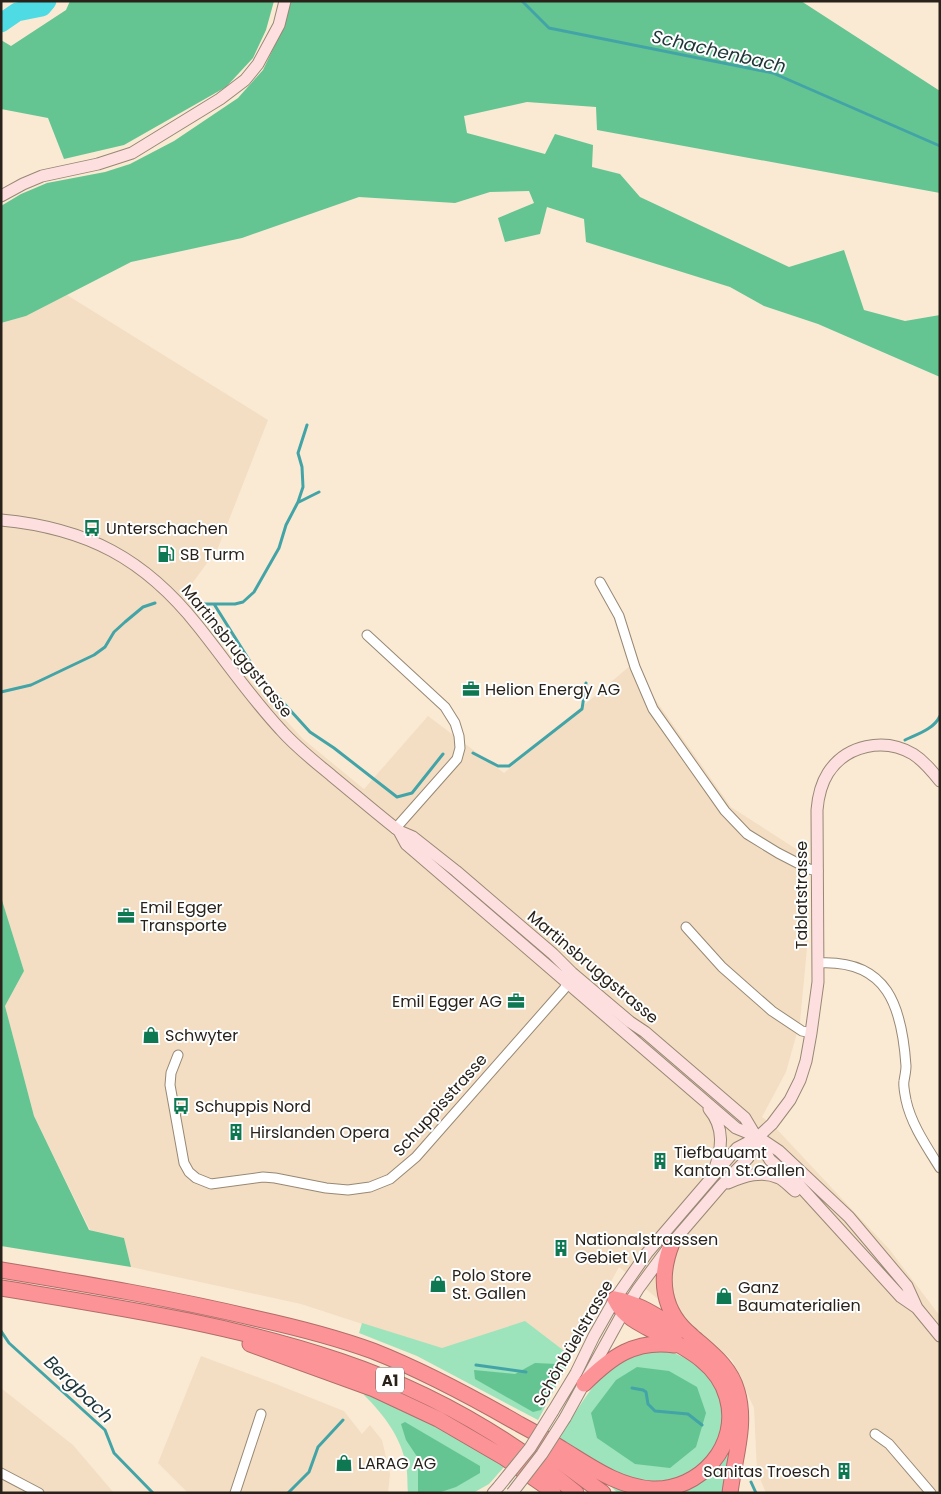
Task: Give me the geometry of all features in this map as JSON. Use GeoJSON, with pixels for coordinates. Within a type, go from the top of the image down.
{"type":"FeatureCollection","features":[{"type":"Feature","properties":{"kind":"highway","name":"A1"},"geometry":{"type":"LineString","coordinates":[[672,1243],[665,1271],[665,1295],[668,1306],[687,1342]]}},
{"type":"Feature","properties":{"kind":"highway","name":"A1"},"geometry":{"type":"LineString","coordinates":[[1,1270],[140,1293],[312,1332],[374,1352],[437,1379],[616,1481],[652,1489],[680,1485],[698,1476],[717,1457],[726,1438],[730,1418],[727,1398],[717,1375],[687,1342],[653,1312],[622,1304]]}},
{"type":"Feature","properties":{"kind":"highway","name":"A1"},"geometry":{"type":"LineString","coordinates":[[1,1288],[181,1319],[311,1352],[374,1374],[412,1390],[482,1426],[523,1453],[576,1493]]}},
{"type":"Feature","properties":{"kind":"highway","name":"A1"},"geometry":{"type":"LineString","coordinates":[[181,1319],[322,1369],[403,1402],[473,1438],[506,1458],[553,1493]]}},
{"type":"Feature","properties":{"kind":"highway","name":"A1"},"geometry":{"type":"LineString","coordinates":[[584,1384],[612,1359],[642,1345],[687,1342],[712,1352],[724,1365],[732,1378],[740,1402],[740,1429],[730,1493]]}},
{"type":"Feature","properties":{"kind":"highway","name":"A1"},"geometry":{"type":"LineString","coordinates":[[489,1407],[604,1493]]}},
{"type":"Feature","properties":{"kind":"main road"},"geometry":{"type":"LineString","coordinates":[[1,196],[42,176],[98,164],[132,153],[220,99],[245,80],[258,64],[279,25],[285,1]]}},
{"type":"Feature","properties":{"kind":"main road","name":"Martinsbruggstrasse"},"geometry":{"type":"LineString","coordinates":[[1,520],[46,526],[71,533],[110,549],[149,574],[198,625],[250,694],[282,732],[301,750],[397,830],[413,837],[456,871],[553,954],[570,978],[695,1092],[736,1128],[758,1138],[779,1151],[849,1217],[907,1286],[917,1308],[940,1336]]}},
{"type":"Feature","properties":{"kind":"main road","name":"Tablatstrasse"},"geometry":{"type":"LineString","coordinates":[[758,1138],[783,1110],[800,1080],[806,1061],[818,982],[818,800],[827,774],[838,760],[854,750],[881,745],[897,747],[911,753],[921,760],[940,781]]}},
{"type":"Feature","properties":{"kind":"main road","name":"Martinsbruggstrasse"},"geometry":{"type":"LineString","coordinates":[[570,978],[645,1032],[745,1118],[770,1160],[799,1185],[901,1297],[917,1308]]}},
{"type":"Feature","properties":{"kind":"main road","name":"Martinsbruggstrasse"},"geometry":{"type":"LineString","coordinates":[[695,1092],[715,1116],[720,1127],[720,1151],[711,1178]]}},
{"type":"Feature","properties":{"kind":"main road","name":"Schönbüelstrasse"},"geometry":{"type":"LineString","coordinates":[[512,1493],[542,1454],[565,1418],[584,1384],[647,1253],[737,1148],[758,1138]]}},
{"type":"Feature","properties":{"kind":"main road","name":"Schönbüelstrasse"},"geometry":{"type":"LineString","coordinates":[[497,1489],[530,1448],[576,1373],[598,1328],[622,1304],[721,1186],[748,1158],[758,1138]]}},
{"type":"Feature","properties":{"kind":"main road","name":"Martinsbruggstrasse"},"geometry":{"type":"LineString","coordinates":[[721,1186],[752,1175],[762,1174],[779,1178],[825,1213]]}},
{"type":"Feature","properties":{"kind":"street"},"geometry":{"type":"LineString","coordinates":[[600,582],[620,616],[642,687],[653,709],[725,811],[747,834],[778,853],[809,869],[818,871]]}},
{"type":"Feature","properties":{"kind":"street"},"geometry":{"type":"LineString","coordinates":[[367,635],[445,707],[455,723],[459,736],[460,748],[456,759],[397,830]]}},
{"type":"Feature","properties":{"kind":"street"},"geometry":{"type":"LineString","coordinates":[[686,927],[722,967],[772,1011],[793,1026],[811,1033]]}},
{"type":"Feature","properties":{"kind":"street"},"geometry":{"type":"LineString","coordinates":[[818,963],[838,962],[851,965],[866,972],[879,980],[892,998],[899,1018],[905,1052],[906,1069],[904,1083],[906,1100],[923,1139],[940,1168]]}},
{"type":"Feature","properties":{"kind":"street","name":"Schuppisstrasse"},"geometry":{"type":"LineString","coordinates":[[178,1056],[171,1073],[170,1086],[184,1163],[196,1178],[211,1184],[263,1177],[343,1190],[370,1187],[390,1179],[416,1156],[564,989],[570,978]]}},
{"type":"Feature","properties":{"kind":"street"},"geometry":{"type":"LineString","coordinates":[[235,1493],[261,1414]]}},
{"type":"Feature","properties":{"kind":"street"},"geometry":{"type":"LineString","coordinates":[[875,1434],[889,1444],[931,1493]]}},
{"type":"Feature","properties":{"kind":"street"},"geometry":{"type":"LineString","coordinates":[[1,1473],[39,1493]]}},
{"type":"Feature","properties":{"kind":"shaded area"},"geometry":{"type":"Polygon","coordinates":[[[67,295],[268,420],[218,548],[183,596],[252,683],[303,739],[364,789],[428,716],[504,773],[631,665],[731,807],[807,856],[808,938],[800,1022],[786,1072],[762,1117],[772,1124],[889,1249],[940,1316],[940,1493],[766,1493],[757,1472],[754,1408],[732,1360],[619,1267],[565,1366],[442,1350],[301,1304],[131,1267],[124,1238],[90,1230],[34,1116],[5,1006],[24,971],[1,897],[1,323],[26,316],[67,295]]]}},
{"type":"Feature","properties":{"kind":"shaded area"},"geometry":{"type":"Polygon","coordinates":[[[201,1356],[344,1411],[362,1434],[370,1425],[382,1440],[390,1474],[388,1493],[188,1493],[158,1463],[201,1356]]]}},
{"type":"Feature","properties":{"kind":"shaded area"},"geometry":{"type":"Polygon","coordinates":[[[1,1388],[73,1445],[114,1493],[1,1493],[1,1388]]]}},
{"type":"Feature","properties":{"kind":"green space"},"geometry":{"type":"Polygon","coordinates":[[[70,1],[274,1],[266,30],[253,58],[226,87],[124,145],[64,159],[48,118],[1,109],[1,40],[11,46],[66,10],[70,1]]]}},
{"type":"Feature","properties":{"kind":"green space"},"geometry":{"type":"Polygon","coordinates":[[[290,1],[801,1],[940,91],[940,193],[597,130],[596,107],[527,102],[464,116],[467,133],[545,154],[555,134],[593,145],[592,167],[620,174],[640,197],[789,267],[844,250],[864,310],[905,321],[940,315],[940,377],[818,324],[764,306],[730,287],[586,242],[584,219],[547,207],[540,234],[505,242],[498,218],[534,203],[529,191],[490,192],[455,203],[359,197],[242,238],[131,262],[26,316],[1,323],[1,206],[21,194],[47,183],[105,172],[130,164],[174,141],[238,98],[263,70],[283,28],[290,1]]]}},
{"type":"Feature","properties":{"kind":"green space"},"geometry":{"type":"Polygon","coordinates":[[[1,897],[24,971],[5,1006],[34,1116],[89,1230],[124,1238],[131,1267],[1,1246],[1,897]]]}},
{"type":"Feature","properties":{"kind":"green space"},"geometry":{"type":"Polygon","coordinates":[[[525,1321],[572,1357],[538,1420],[417,1356],[359,1333],[362,1323],[442,1348],[525,1321]]]}},
{"type":"Feature","properties":{"kind":"green space"},"geometry":{"type":"Polygon","coordinates":[[[648,1351],[672,1352],[698,1364],[714,1384],[722,1406],[722,1429],[715,1450],[697,1470],[675,1479],[650,1482],[624,1476],[597,1463],[560,1438],[588,1394],[605,1374],[626,1358],[648,1351]]]}},
{"type":"Feature","properties":{"kind":"green space"},"geometry":{"type":"Polygon","coordinates":[[[535,1363],[557,1364],[560,1370],[541,1410],[533,1412],[475,1379],[474,1370],[515,1374],[535,1363]]]}},
{"type":"Feature","properties":{"kind":"green space"},"geometry":{"type":"Polygon","coordinates":[[[637,1367],[669,1371],[697,1387],[706,1413],[696,1447],[670,1468],[635,1464],[597,1438],[591,1413],[616,1380],[637,1367]]]}},
{"type":"Feature","properties":{"kind":"green space"},"geometry":{"type":"Polygon","coordinates":[[[365,1393],[428,1421],[478,1449],[504,1467],[489,1484],[473,1493],[408,1493],[407,1468],[400,1445],[391,1427],[364,1395],[365,1393]]]}},
{"type":"Feature","properties":{"kind":"green space"},"geometry":{"type":"Polygon","coordinates":[[[405,1422],[480,1466],[480,1473],[456,1487],[438,1493],[418,1493],[418,1458],[406,1440],[401,1424],[405,1422]]]}},
{"type":"Feature","properties":{"kind":"green space"},"geometry":{"type":"Polygon","coordinates":[[[733,1426],[725,1493],[618,1493],[609,1485],[684,1488],[733,1426]]]}},
{"type":"Feature","properties":{"kind":"waterway"},"geometry":{"type":"LineString","coordinates":[[1,23],[17,12],[42,7],[47,1]]}},
{"type":"Feature","properties":{"kind":"waterway","name":"Schachenbach"},"geometry":{"type":"LineString","coordinates":[[522,1],[549,28],[773,73],[940,146]]}},
{"type":"Feature","properties":{"kind":"waterway"},"geometry":{"type":"LineString","coordinates":[[200,604],[235,604],[243,602],[254,592],[279,548],[286,525],[298,502],[303,487],[302,467],[298,453],[307,425]]}},
{"type":"Feature","properties":{"kind":"waterway"},"geometry":{"type":"LineString","coordinates":[[299,502],[319,492]]}},
{"type":"Feature","properties":{"kind":"waterway"},"geometry":{"type":"LineString","coordinates":[[1,692],[31,685],[94,655],[105,647],[114,632],[125,622],[143,607],[155,603]]}},
{"type":"Feature","properties":{"kind":"waterway"},"geometry":{"type":"LineString","coordinates":[[214,604],[259,676],[310,732],[334,748],[397,797],[412,793],[443,754]]}},
{"type":"Feature","properties":{"kind":"waterway"},"geometry":{"type":"LineString","coordinates":[[473,753],[498,766],[509,766],[582,709],[586,683]]}},
{"type":"Feature","properties":{"kind":"waterway"},"geometry":{"type":"LineString","coordinates":[[905,740],[930,728],[940,716]]}},
{"type":"Feature","properties":{"kind":"waterway","name":"Bergbach"},"geometry":{"type":"LineString","coordinates":[[1,1331],[9,1343],[105,1430],[114,1453],[153,1493]]}},
{"type":"Feature","properties":{"kind":"waterway","name":"Bergbach"},"geometry":{"type":"LineString","coordinates":[[476,1365],[526,1372]]}},
{"type":"Feature","properties":{"kind":"waterway","name":"Bergbach"},"geometry":{"type":"LineString","coordinates":[[632,1388],[646,1392],[648,1404],[655,1411],[688,1414],[702,1425]]}},
{"type":"Feature","properties":{"kind":"waterway","name":"Bergbach"},"geometry":{"type":"LineString","coordinates":[[288,1493],[309,1472],[318,1447],[343,1420]]}},
{"type":"Feature","properties":{"kind":"waterway","name":"Bergbach"},"geometry":{"type":"LineString","coordinates":[[751,1482],[756,1493]]}},
{"type":"Feature","properties":{"kind":"place","name":"Unterschachen"},"geometry":{"type":"Point","coordinates":[92,528]}},
{"type":"Feature","properties":{"kind":"place","name":"SB Turm"},"geometry":{"type":"Point","coordinates":[166,554]}},
{"type":"Feature","properties":{"kind":"place","name":"Helion Energy AG"},"geometry":{"type":"Point","coordinates":[471,689]}},
{"type":"Feature","properties":{"kind":"place","name":"Emil Egger Transporte"},"geometry":{"type":"Point","coordinates":[126,916]}},
{"type":"Feature","properties":{"kind":"place","name":"Emil Egger AG"},"geometry":{"type":"Point","coordinates":[516,1001]}},
{"type":"Feature","properties":{"kind":"place","name":"Schwyter"},"geometry":{"type":"Point","coordinates":[151,1035]}},
{"type":"Feature","properties":{"kind":"place","name":"Schuppis Nord"},"geometry":{"type":"Point","coordinates":[181,1106]}},
{"type":"Feature","properties":{"kind":"place","name":"Hirslanden Opera"},"geometry":{"type":"Point","coordinates":[236,1132]}},
{"type":"Feature","properties":{"kind":"place","name":"Tiefbauamt Kanton St.Gallen"},"geometry":{"type":"Point","coordinates":[660,1161]}},
{"type":"Feature","properties":{"kind":"place","name":"Nationalstrasssen Gebiet VI"},"geometry":{"type":"Point","coordinates":[561,1248]}},
{"type":"Feature","properties":{"kind":"place","name":"Polo Store St. Gallen"},"geometry":{"type":"Point","coordinates":[438,1284]}},
{"type":"Feature","properties":{"kind":"place","name":"Ganz Baumaterialien"},"geometry":{"type":"Point","coordinates":[724,1296]}},
{"type":"Feature","properties":{"kind":"place","name":"LARAG AG"},"geometry":{"type":"Point","coordinates":[344,1463]}},
{"type":"Feature","properties":{"kind":"place","name":"Sanitas Troesch"},"geometry":{"type":"Point","coordinates":[844,1471]}}]}
